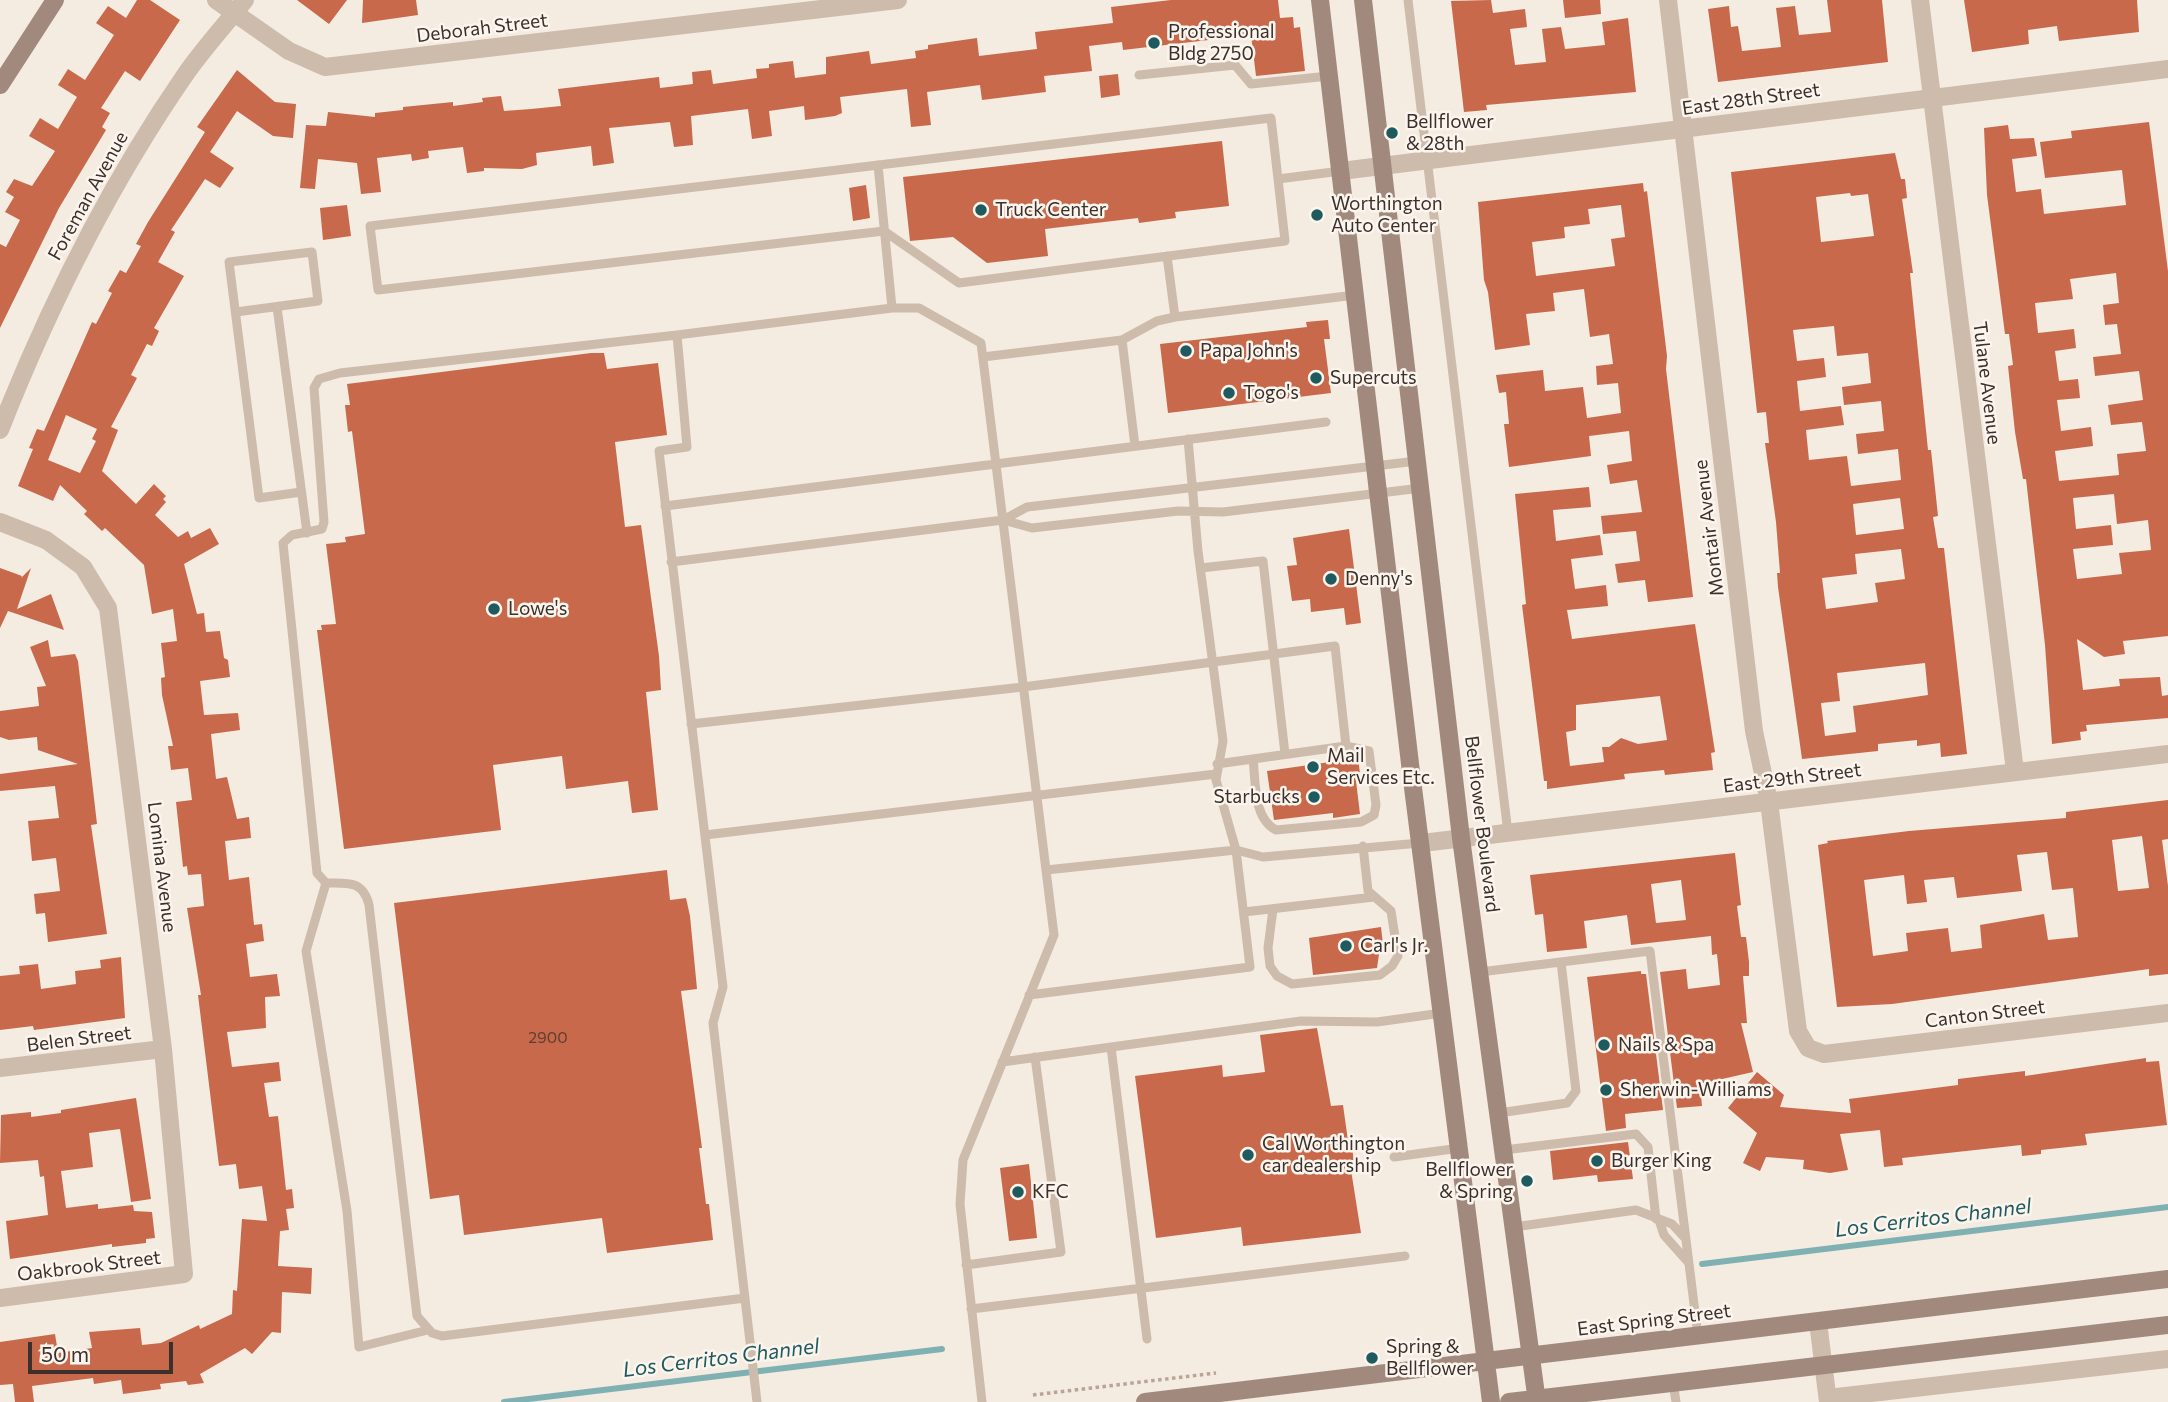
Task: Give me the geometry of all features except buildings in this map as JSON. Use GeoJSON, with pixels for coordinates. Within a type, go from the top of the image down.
{"type":"FeatureCollection","features":[{"type":"Feature","properties":{"kind":"main road"},"geometry":{"type":"LineString","coordinates":[[0,85],[55,0]]}},
{"type":"Feature","properties":{"kind":"main road"},"geometry":{"type":"LineString","coordinates":[[1320,0],[1491,1402]]}},
{"type":"Feature","properties":{"kind":"main road","name":"Bellflower Boulevard"},"geometry":{"type":"LineString","coordinates":[[1363,0],[1461,838],[1537,1400]]}},
{"type":"Feature","properties":{"kind":"main road","name":"East Spring Street"},"geometry":{"type":"LineString","coordinates":[[1145,1402],[2168,1279]]}},
{"type":"Feature","properties":{"kind":"main road"},"geometry":{"type":"LineString","coordinates":[[1509,1402],[1600,1396],[1673,1382],[2168,1325]]}},
{"type":"Feature","properties":{"kind":"street","name":"Deborah Street"},"geometry":{"type":"LineString","coordinates":[[216,0],[239,7],[289,51],[325,67],[766,8],[898,0]]}},
{"type":"Feature","properties":{"kind":"street","name":"Montair Avenue"},"geometry":{"type":"LineString","coordinates":[[1668,0],[1754,731],[1769,802],[1798,1031],[1808,1048]]}},
{"type":"Feature","properties":{"kind":"street","name":"Tulane Avenue"},"geometry":{"type":"LineString","coordinates":[[1920,0],[2015,771]]}},
{"type":"Feature","properties":{"kind":"street","name":"Foreman Avenue"},"geometry":{"type":"LineString","coordinates":[[0,430],[69,274],[135,151],[186,73],[239,7]]}},
{"type":"Feature","properties":{"kind":"street","name":"East 28th Street"},"geometry":{"type":"LineString","coordinates":[[1341,170],[2168,69]]}},
{"type":"Feature","properties":{"kind":"street","name":"Lomina Avenue"},"geometry":{"type":"LineString","coordinates":[[0,522],[46,540],[83,567],[108,608],[163,1049],[184,1274]]}},
{"type":"Feature","properties":{"kind":"street","name":"East 29th Street"},"geometry":{"type":"LineString","coordinates":[[1422,843],[2168,754]]}},
{"type":"Feature","properties":{"kind":"street","name":"Canton Street"},"geometry":{"type":"LineString","coordinates":[[1808,1048],[1824,1054],[2168,1013]]}},
{"type":"Feature","properties":{"kind":"street","name":"Belen Street"},"geometry":{"type":"LineString","coordinates":[[0,1068],[163,1049]]}},
{"type":"Feature","properties":{"kind":"street","name":"Oakbrook Street"},"geometry":{"type":"LineString","coordinates":[[0,1298],[184,1274]]}},
{"type":"Feature","properties":{"kind":"street"},"geometry":{"type":"LineString","coordinates":[[1818,1322],[1828,1400],[2168,1359]]}},
{"type":"Feature","properties":{"kind":"lane","name":"Bellflower Boulevard"},"geometry":{"type":"LineString","coordinates":[[1408,0],[1508,833]]}},
{"type":"Feature","properties":{"kind":"lane"},"geometry":{"type":"LineString","coordinates":[[1139,75],[1235,65],[1251,84],[1328,76]]}},
{"type":"Feature","properties":{"kind":"lane"},"geometry":{"type":"LineString","coordinates":[[1271,118],[1278,179],[1285,241],[958,282],[884,232],[378,290],[370,226],[1271,118]]}},
{"type":"Feature","properties":{"kind":"lane"},"geometry":{"type":"LineString","coordinates":[[878,165],[892,308]]}},
{"type":"Feature","properties":{"kind":"lane"},"geometry":{"type":"LineString","coordinates":[[1278,179],[1341,170]]}},
{"type":"Feature","properties":{"kind":"lane"},"geometry":{"type":"LineString","coordinates":[[236,312],[318,301],[312,252],[229,262],[259,498],[302,492]]}},
{"type":"Feature","properties":{"kind":"lane"},"geometry":{"type":"LineString","coordinates":[[1167,256],[1175,317]]}},
{"type":"Feature","properties":{"kind":"lane"},"geometry":{"type":"LineString","coordinates":[[983,357],[1122,340],[1157,321],[1175,317],[1355,295]]}},
{"type":"Feature","properties":{"kind":"lane"},"geometry":{"type":"LineString","coordinates":[[277,307],[307,533]]}},
{"type":"Feature","properties":{"kind":"lane"},"geometry":{"type":"LineString","coordinates":[[745,1298],[442,1336],[428,1330],[417,1316],[369,905],[362,888],[355,883],[326,883],[317,873],[283,543],[292,535],[322,529],[324,522],[314,388],[319,379],[340,373],[892,308],[919,308],[981,343],[1054,934],[963,1160],[960,1204],[982,1402]]}},
{"type":"Feature","properties":{"kind":"lane"},"geometry":{"type":"LineString","coordinates":[[677,335],[687,447],[659,451],[723,987],[713,1023],[757,1402]]}},
{"type":"Feature","properties":{"kind":"lane"},"geometry":{"type":"LineString","coordinates":[[1122,340],[1135,446]]}},
{"type":"Feature","properties":{"kind":"lane"},"geometry":{"type":"LineString","coordinates":[[665,506],[1326,422]]}},
{"type":"Feature","properties":{"kind":"lane"},"geometry":{"type":"LineString","coordinates":[[1030,995],[1250,967],[1236,850],[1217,769],[1223,741],[1200,568],[1188,439]]}},
{"type":"Feature","properties":{"kind":"lane"},"geometry":{"type":"LineString","coordinates":[[671,562],[1003,520],[1027,507],[1192,488],[1216,482],[1417,461]]}},
{"type":"Feature","properties":{"kind":"lane"},"geometry":{"type":"LineString","coordinates":[[1003,520],[1032,528],[1195,510],[1223,512],[1421,488]]}},
{"type":"Feature","properties":{"kind":"lane"},"geometry":{"type":"LineString","coordinates":[[1200,568],[1263,562],[1285,754]]}},
{"type":"Feature","properties":{"kind":"lane"},"geometry":{"type":"LineString","coordinates":[[691,724],[1023,687],[1335,646],[1346,746]]}},
{"type":"Feature","properties":{"kind":"lane"},"geometry":{"type":"LineString","coordinates":[[705,835],[1036,795],[1217,769],[1253,759],[1346,746],[1370,751],[1376,805],[1374,815],[1361,822],[1276,830],[1264,824],[1253,759]]}},
{"type":"Feature","properties":{"kind":"lane"},"geometry":{"type":"LineString","coordinates":[[1046,870],[1236,850],[1263,857],[1363,846],[1422,843]]}},
{"type":"Feature","properties":{"kind":"lane"},"geometry":{"type":"LineString","coordinates":[[1273,909],[1268,948],[1270,966],[1277,976],[1292,984],[1380,975],[1392,966],[1398,956],[1391,911],[1368,891],[1363,846]]}},
{"type":"Feature","properties":{"kind":"lane"},"geometry":{"type":"LineString","coordinates":[[326,883],[306,951],[347,1211],[359,1347],[428,1330]]}},
{"type":"Feature","properties":{"kind":"lane"},"geometry":{"type":"LineString","coordinates":[[1244,912],[1374,897]]}},
{"type":"Feature","properties":{"kind":"lane"},"geometry":{"type":"LineString","coordinates":[[1480,972],[1650,951],[1698,1336]]}},
{"type":"Feature","properties":{"kind":"lane"},"geometry":{"type":"LineString","coordinates":[[1499,1112],[1567,1103],[1574,1098],[1576,1091],[1561,962]]}},
{"type":"Feature","properties":{"kind":"lane"},"geometry":{"type":"LineString","coordinates":[[1002,1062],[1301,1021],[1377,1022],[1442,1013]]}},
{"type":"Feature","properties":{"kind":"lane"},"geometry":{"type":"LineString","coordinates":[[1111,1047],[1147,1339]]}},
{"type":"Feature","properties":{"kind":"lane"},"geometry":{"type":"LineString","coordinates":[[966,1265],[1061,1252],[1035,1057]]}},
{"type":"Feature","properties":{"kind":"lane"},"geometry":{"type":"LineString","coordinates":[[1504,1150],[1636,1133],[1648,1147],[1658,1219],[1664,1234],[1688,1262]]}},
{"type":"Feature","properties":{"kind":"lane"},"geometry":{"type":"LineString","coordinates":[[1394,1157],[1460,1148]]}},
{"type":"Feature","properties":{"kind":"lane"},"geometry":{"type":"LineString","coordinates":[[1514,1227],[1636,1210],[1671,1223],[1685,1238]]}},
{"type":"Feature","properties":{"kind":"lane"},"geometry":{"type":"LineString","coordinates":[[971,1309],[1405,1256]]}},
{"type":"Feature","properties":{"kind":"lane"},"geometry":{"type":"LineString","coordinates":[[1673,1382],[1675,1402]]}},
{"type":"Feature","properties":{"kind":"waterway","name":"Los Cerritos Channel"},"geometry":{"type":"LineString","coordinates":[[1702,1264],[2168,1207]]}},
{"type":"Feature","properties":{"kind":"waterway","name":"Los Cerritos Channel"},"geometry":{"type":"LineString","coordinates":[[504,1402],[942,1349]]}},
{"type":"Feature","properties":{"kind":"place","name":"Professional Bldg 2750"},"geometry":{"type":"Point","coordinates":[1154,43]}},
{"type":"Feature","properties":{"kind":"place","name":"Bellflower & 28th"},"geometry":{"type":"Point","coordinates":[1392,133]}},
{"type":"Feature","properties":{"kind":"place","name":"Truck Center"},"geometry":{"type":"Point","coordinates":[981,210]}},
{"type":"Feature","properties":{"kind":"place","name":"Worthington Auto Center"},"geometry":{"type":"Point","coordinates":[1317,215]}},
{"type":"Feature","properties":{"kind":"place","name":"Papa John's"},"geometry":{"type":"Point","coordinates":[1186,351]}},
{"type":"Feature","properties":{"kind":"place","name":"Supercuts"},"geometry":{"type":"Point","coordinates":[1316,378]}},
{"type":"Feature","properties":{"kind":"place","name":"Togo's"},"geometry":{"type":"Point","coordinates":[1229,393]}},
{"type":"Feature","properties":{"kind":"place","name":"Denny's"},"geometry":{"type":"Point","coordinates":[1331,579]}},
{"type":"Feature","properties":{"kind":"place","name":"Lowe's"},"geometry":{"type":"Point","coordinates":[494,609]}},
{"type":"Feature","properties":{"kind":"place","name":"Mail Services Etc."},"geometry":{"type":"Point","coordinates":[1313,767]}},
{"type":"Feature","properties":{"kind":"place","name":"Starbucks"},"geometry":{"type":"Point","coordinates":[1314,797]}},
{"type":"Feature","properties":{"kind":"place","name":"Carl's Jr."},"geometry":{"type":"Point","coordinates":[1346,946]}},
{"type":"Feature","properties":{"kind":"place","name":"Nails & Spa"},"geometry":{"type":"Point","coordinates":[1604,1045]}},
{"type":"Feature","properties":{"kind":"place","name":"Sherwin-Williams"},"geometry":{"type":"Point","coordinates":[1606,1090]}},
{"type":"Feature","properties":{"kind":"place","name":"Cal Worthington car dealership"},"geometry":{"type":"Point","coordinates":[1248,1155]}},
{"type":"Feature","properties":{"kind":"place","name":"Burger King"},"geometry":{"type":"Point","coordinates":[1597,1161]}},
{"type":"Feature","properties":{"kind":"place","name":"Bellflower & Spring"},"geometry":{"type":"Point","coordinates":[1527,1181]}},
{"type":"Feature","properties":{"kind":"place","name":"KFC"},"geometry":{"type":"Point","coordinates":[1018,1192]}},
{"type":"Feature","properties":{"kind":"place","name":"Spring & Bellflower"},"geometry":{"type":"Point","coordinates":[1372,1358]}}]}
